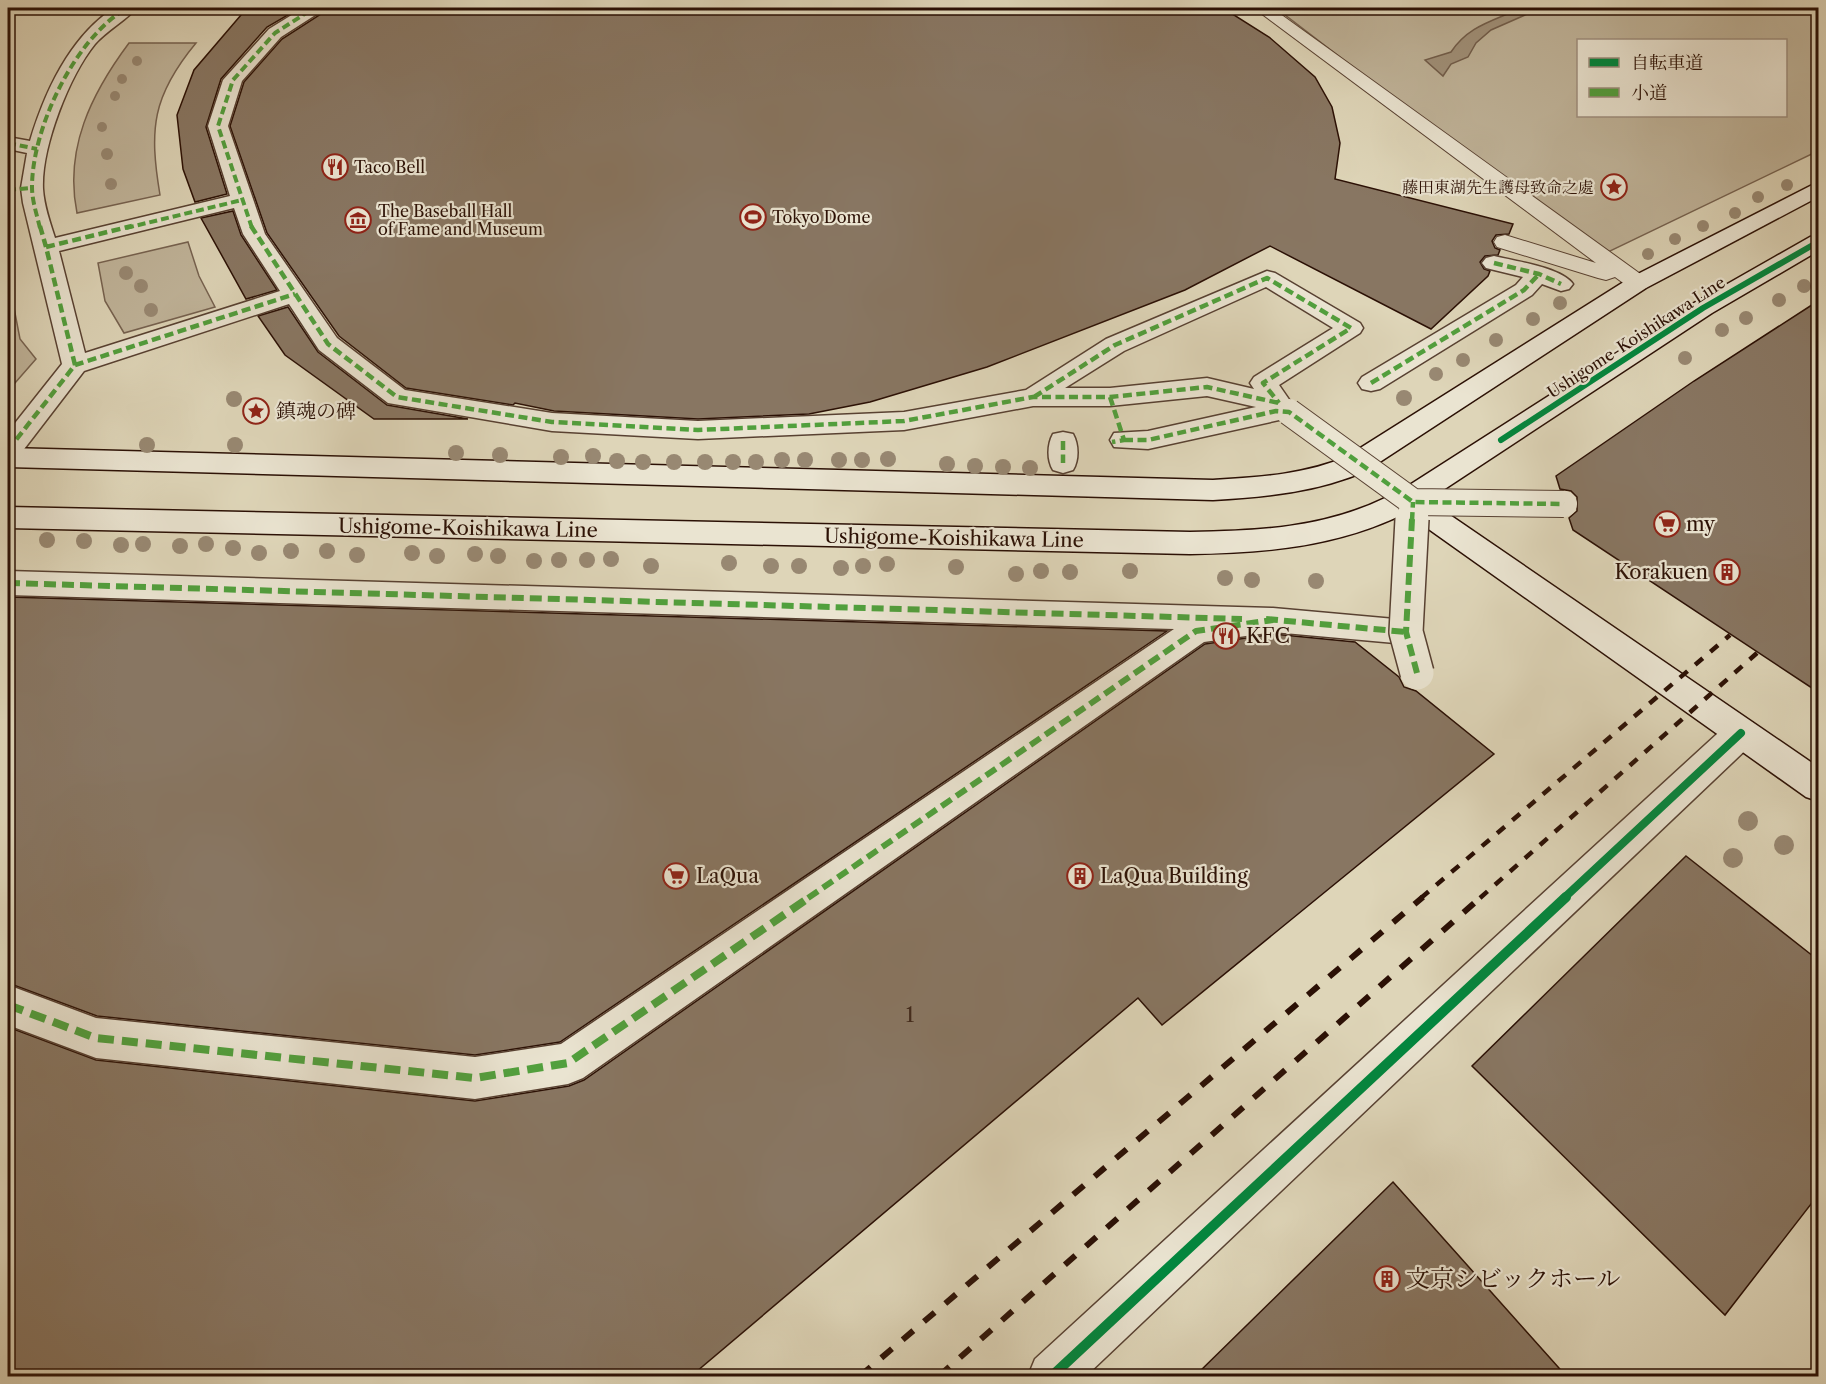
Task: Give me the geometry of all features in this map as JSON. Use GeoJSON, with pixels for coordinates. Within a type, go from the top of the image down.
{"type":"FeatureCollection","features":[{"type":"Feature","properties":{"kind":"street"},"geometry":{"type":"LineString","coordinates":[[75,364],[32,188],[37,149],[57,99],[82,48],[111,16],[128,8]]}},
{"type":"Feature","properties":{"kind":"street"},"geometry":{"type":"LineString","coordinates":[[267,8],[309,11]]}},
{"type":"Feature","properties":{"kind":"street"},"geometry":{"type":"LineString","coordinates":[[309,11],[275,33],[233,80],[218,126],[254,234],[328,344],[398,397],[552,422],[698,430],[904,421],[1033,397],[1110,397],[1207,387],[1279,403],[1263,383],[1351,328],[1268,278],[1115,345],[1033,397]]}},
{"type":"Feature","properties":{"kind":"street"},"geometry":{"type":"LineString","coordinates":[[8,142],[37,149]]}},
{"type":"Feature","properties":{"kind":"street"},"geometry":{"type":"LineString","coordinates":[[8,190],[32,188]]}},
{"type":"Feature","properties":{"kind":"street","name":"Ushigome-Koishikawa Line"},"geometry":{"type":"LineString","coordinates":[[8,458],[1213,490],[1307,481],[1335,474],[1356,464],[1638,283],[1818,189]]}},
{"type":"Feature","properties":{"kind":"street"},"geometry":{"type":"LineString","coordinates":[[46,247],[242,200]]}},
{"type":"Feature","properties":{"kind":"street","name":"Ushigome-Koishikawa Line"},"geometry":{"type":"LineString","coordinates":[[8,518],[1178,543],[1263,542],[1305,538],[1342,529],[1410,501],[1702,308],[1818,242]]}},
{"type":"Feature","properties":{"kind":"street"},"geometry":{"type":"LineString","coordinates":[[1371,383],[1524,290],[1550,279],[1494,263]]}},
{"type":"Feature","properties":{"kind":"street"},"geometry":{"type":"LineString","coordinates":[[8,450],[75,364],[295,294]]}},
{"type":"Feature","properties":{"kind":"street"},"geometry":{"type":"LineString","coordinates":[[1110,397],[1118,441],[1148,440],[1275,411],[1289,412],[1410,501],[1564,504]]}},
{"type":"Feature","properties":{"kind":"street"},"geometry":{"type":"LineString","coordinates":[[1356,464],[1818,786]]}},
{"type":"Feature","properties":{"kind":"street"},"geometry":{"type":"LineString","coordinates":[[1410,501],[1406,632],[1417,673]]}},
{"type":"Feature","properties":{"kind":"street"},"geometry":{"type":"LineString","coordinates":[[8,583],[1273,620],[1406,632]]}},
{"type":"Feature","properties":{"kind":"street"},"geometry":{"type":"LineString","coordinates":[[8,1005],[96,1038],[475,1078],[568,1063],[1196,631],[1273,620]]}},
{"type":"Feature","properties":{"kind":"street"},"geometry":{"type":"LineString","coordinates":[[1052,1377],[1741,733]]}},
{"type":"Feature","properties":{"kind":"lane"},"geometry":{"type":"LineString","coordinates":[[1262,8],[1638,283]]}},
{"type":"Feature","properties":{"kind":"lane"},"geometry":{"type":"LineString","coordinates":[[1505,242],[1638,283]]}},
{"type":"Feature","properties":{"kind":"shaded area"},"geometry":{"type":"Polygon","coordinates":[[[1276,8],[1818,8],[1818,151],[1604,254],[1451,142],[1276,8]]]}},
{"type":"Feature","properties":{"kind":"shaded area"},"geometry":{"type":"Polygon","coordinates":[[[1521,8],[1541,8],[1491,30],[1476,43],[1468,57],[1451,64],[1443,76],[1425,60],[1451,52],[1474,30],[1521,8]]]}},
{"type":"Feature","properties":{"kind":"shaded area"},"geometry":{"type":"Polygon","coordinates":[[[129,43],[196,43],[170,80],[157,114],[155,151],[160,195],[77,213],[74,167],[84,123],[103,82],[129,43]]]}},
{"type":"Feature","properties":{"kind":"shaded area"},"geometry":{"type":"Polygon","coordinates":[[[188,242],[199,276],[215,307],[124,333],[105,301],[98,263],[188,242]]]}},
{"type":"Feature","properties":{"kind":"shaded area"},"geometry":{"type":"Polygon","coordinates":[[[8,277],[20,339],[36,359],[8,391],[8,277]]]}},
{"type":"Feature","properties":{"kind":"building"},"geometry":{"type":"Polygon","coordinates":[[[247,8],[300,8],[267,27],[221,79],[206,127],[227,194],[195,202],[183,169],[177,115],[194,70],[247,8]]]}},
{"type":"Feature","properties":{"kind":"building","name":"Tokyo Dome"},"geometry":{"type":"Polygon","coordinates":[[[325,8],[1223,8],[1269,37],[1315,77],[1332,107],[1340,143],[1335,179],[1513,224],[1509,234],[1496,235],[1492,241],[1495,248],[1500,250],[1498,255],[1485,256],[1480,262],[1484,269],[1490,271],[1488,276],[1431,329],[1270,246],[1185,290],[987,367],[870,402],[809,414],[698,419],[554,411],[515,403],[513,405],[406,388],[339,336],[267,233],[230,126],[244,82],[282,39],[321,14],[325,8]]]}},
{"type":"Feature","properties":{"kind":"building"},"geometry":{"type":"Polygon","coordinates":[[[233,211],[241,235],[277,290],[246,299],[201,218],[233,211]]]}},
{"type":"Feature","properties":{"kind":"building","name":"Korakuen"},"geometry":{"type":"Polygon","coordinates":[[[1818,301],[1818,692],[1573,530],[1569,518],[1577,511],[1577,497],[1571,491],[1560,489],[1556,476],[1694,381],[1818,301]]]}},
{"type":"Feature","properties":{"kind":"building"},"geometry":{"type":"Polygon","coordinates":[[[288,307],[318,352],[387,405],[468,419],[374,419],[285,355],[258,316],[288,307]]]}},
{"type":"Feature","properties":{"kind":"building"},"geometry":{"type":"Polygon","coordinates":[[[8,597],[1167,631],[560,1042],[475,1055],[97,1016],[8,983],[8,597]]]}},
{"type":"Feature","properties":{"kind":"building","name":"LaQua Building"},"geometry":{"type":"Polygon","coordinates":[[[1273,634],[1355,642],[1399,677],[1404,687],[1416,691],[1494,754],[1162,1025],[1138,998],[690,1377],[8,1377],[8,1027],[96,1060],[475,1101],[569,1086],[584,1080],[1205,644],[1273,634]]]}},
{"type":"Feature","properties":{"kind":"building"},"geometry":{"type":"Polygon","coordinates":[[[1686,856],[1818,960],[1818,1195],[1725,1315],[1472,1066],[1686,856]]]}},
{"type":"Feature","properties":{"kind":"building","name":"文京シビックホール"},"geometry":{"type":"Polygon","coordinates":[[[1393,1182],[1567,1377],[1194,1377],[1393,1182]]]}},
{"type":"Feature","properties":{"kind":"railway"},"geometry":{"type":"LineString","coordinates":[[1421,898],[1730,635]]}},
{"type":"Feature","properties":{"kind":"railway"},"geometry":{"type":"LineString","coordinates":[[1480,898],[1757,653]]}},
{"type":"Feature","properties":{"kind":"railway"},"geometry":{"type":"LineString","coordinates":[[860,1376],[1423,897]]}},
{"type":"Feature","properties":{"kind":"railway"},"geometry":{"type":"LineString","coordinates":[[939,1376],[1481,897]]}},
{"type":"Feature","properties":{"kind":"marked path"},"geometry":{"type":"LineString","coordinates":[[46,247],[32,188],[42,135],[57,95],[83,47],[103,25],[127,8]]}},
{"type":"Feature","properties":{"kind":"marked path"},"geometry":{"type":"LineString","coordinates":[[267,8],[304,14]]}},
{"type":"Feature","properties":{"kind":"marked path"},"geometry":{"type":"LineString","coordinates":[[314,8],[275,33],[233,80],[218,126],[254,234],[328,344],[397,397],[552,422],[698,430],[904,421],[1033,397],[1110,397],[1207,387],[1279,403]]}},
{"type":"Feature","properties":{"kind":"marked path"},"geometry":{"type":"LineString","coordinates":[[8,143],[37,149]]}},
{"type":"Feature","properties":{"kind":"marked path"},"geometry":{"type":"LineString","coordinates":[[8,190],[32,188]]}},
{"type":"Feature","properties":{"kind":"marked path"},"geometry":{"type":"LineString","coordinates":[[75,365],[46,247],[242,200]]}},
{"type":"Feature","properties":{"kind":"marked path"},"geometry":{"type":"LineString","coordinates":[[1494,263],[1539,274],[1561,284]]}},
{"type":"Feature","properties":{"kind":"marked path"},"geometry":{"type":"LineString","coordinates":[[1371,383],[1524,290],[1539,274]]}},
{"type":"Feature","properties":{"kind":"marked path"},"geometry":{"type":"LineString","coordinates":[[1034,397],[1115,345],[1267,278],[1351,328],[1263,383],[1279,403]]}},
{"type":"Feature","properties":{"kind":"marked path"},"geometry":{"type":"LineString","coordinates":[[8,450],[75,365],[295,294]]}},
{"type":"Feature","properties":{"kind":"marked path"},"geometry":{"type":"LineString","coordinates":[[1110,397],[1124,440],[1112,442]]}},
{"type":"Feature","properties":{"kind":"marked path"},"geometry":{"type":"LineString","coordinates":[[1124,440],[1148,440],[1276,411],[1289,412],[1413,502],[1564,504]]}},
{"type":"Feature","properties":{"kind":"marked path"},"geometry":{"type":"LineString","coordinates":[[1063,441],[1063,463]]}},
{"type":"Feature","properties":{"kind":"marked path"},"geometry":{"type":"LineString","coordinates":[[1413,502],[1406,632],[1417,673]]}},
{"type":"Feature","properties":{"kind":"marked path"},"geometry":{"type":"LineString","coordinates":[[8,583],[1242,619]]}},
{"type":"Feature","properties":{"kind":"marked path"},"geometry":{"type":"LineString","coordinates":[[1266,619],[1406,632]]}},
{"type":"Feature","properties":{"kind":"marked path"},"geometry":{"type":"LineString","coordinates":[[8,1005],[96,1038],[475,1078],[568,1063],[1196,631],[1273,620]]}},
{"type":"Feature","properties":{"kind":"cycle path"},"geometry":{"type":"LineString","coordinates":[[1501,440],[1703,308],[1818,242]]}},
{"type":"Feature","properties":{"kind":"cycle path"},"geometry":{"type":"LineString","coordinates":[[1052,1376],[1741,733]]}},
{"type":"Feature","properties":{"kind":"place","name":"Taco Bell"},"geometry":{"type":"Point","coordinates":[335,167]}},
{"type":"Feature","properties":{"kind":"place","name":"藤田東湖先生護母致命之處"},"geometry":{"type":"Point","coordinates":[1614,187]}},
{"type":"Feature","properties":{"kind":"place","name":"Tokyo Dome"},"geometry":{"type":"Point","coordinates":[753,217]}},
{"type":"Feature","properties":{"kind":"place","name":"The Baseball Hall of Fame and Museum"},"geometry":{"type":"Point","coordinates":[358,220]}},
{"type":"Feature","properties":{"kind":"place","name":"鎮魂の碑"},"geometry":{"type":"Point","coordinates":[256,411]}},
{"type":"Feature","properties":{"kind":"place","name":"my"},"geometry":{"type":"Point","coordinates":[1667,524]}},
{"type":"Feature","properties":{"kind":"place","name":"Korakuen"},"geometry":{"type":"Point","coordinates":[1727,572]}},
{"type":"Feature","properties":{"kind":"place","name":"KFC"},"geometry":{"type":"Point","coordinates":[1226,636]}},
{"type":"Feature","properties":{"kind":"place","name":"LaQua"},"geometry":{"type":"Point","coordinates":[676,876]}},
{"type":"Feature","properties":{"kind":"place","name":"LaQua Building"},"geometry":{"type":"Point","coordinates":[1080,876]}},
{"type":"Feature","properties":{"kind":"place","name":"文京シビックホール"},"geometry":{"type":"Point","coordinates":[1387,1279]}}]}
